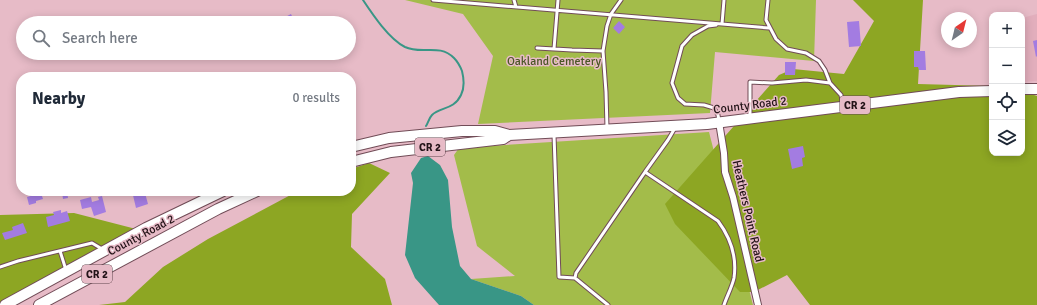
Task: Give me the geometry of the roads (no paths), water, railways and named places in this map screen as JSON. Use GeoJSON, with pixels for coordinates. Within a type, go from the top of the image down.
{"type":"FeatureCollection","features":[{"type":"Feature","properties":{"kind":"main road"},"geometry":{"type":"LineString","coordinates":[[1025,90],[1037,89]]}},
{"type":"Feature","properties":{"kind":"main road","name":"County Road 2"},"geometry":{"type":"LineString","coordinates":[[356,145],[389,138],[462,130],[495,131],[510,135],[676,126],[959,92],[989,91]]}},
{"type":"Feature","properties":{"kind":"main road","name":"County Road 2"},"geometry":{"type":"LineString","coordinates":[[356,161],[391,152],[503,139],[510,135]]}},
{"type":"Feature","properties":{"kind":"main road","name":"County Road 2"},"geometry":{"type":"LineString","coordinates":[[4,305],[146,228],[213,196]]}},
{"type":"Feature","properties":{"kind":"main road","name":"County Road 2"},"geometry":{"type":"LineString","coordinates":[[39,305],[218,209],[246,196]]}},
{"type":"Feature","properties":{"kind":"main road"},"geometry":{"type":"LineString","coordinates":[[146,228],[156,243]]}},
{"type":"Feature","properties":{"kind":"street","name":"Heathers Point Road"},"geometry":{"type":"LineString","coordinates":[[719,122],[724,153],[725,172],[758,305]]}},
{"type":"Feature","properties":{"kind":"street"},"geometry":{"type":"LineString","coordinates":[[0,300],[4,305]]}},
{"type":"Feature","properties":{"kind":"lane"},"geometry":{"type":"LineString","coordinates":[[433,0],[769,28]]}},
{"type":"Feature","properties":{"kind":"lane"},"geometry":{"type":"LineString","coordinates":[[514,0],[516,7]]}},
{"type":"Feature","properties":{"kind":"lane"},"geometry":{"type":"LineString","coordinates":[[554,49],[558,0]]}},
{"type":"Feature","properties":{"kind":"lane"},"geometry":{"type":"LineString","coordinates":[[607,130],[603,51],[607,26],[611,14],[620,0]]}},
{"type":"Feature","properties":{"kind":"lane"},"geometry":{"type":"LineString","coordinates":[[723,24],[724,0]]}},
{"type":"Feature","properties":{"kind":"lane"},"geometry":{"type":"LineString","coordinates":[[768,0],[766,20],[776,40],[787,48],[806,53],[819,61],[825,70],[830,83],[841,95],[844,107]]}},
{"type":"Feature","properties":{"kind":"lane"},"geometry":{"type":"LineString","coordinates":[[719,122],[718,115],[714,108],[704,104],[685,104],[678,98],[672,83],[682,46],[692,35],[708,26],[723,24]]}},
{"type":"Feature","properties":{"kind":"lane"},"geometry":{"type":"LineString","coordinates":[[537,48],[603,51]]}},
{"type":"Feature","properties":{"kind":"lane"},"geometry":{"type":"LineString","coordinates":[[750,118],[750,82],[772,83],[806,80],[830,83]]}},
{"type":"Feature","properties":{"kind":"lane"},"geometry":{"type":"LineString","coordinates":[[575,278],[576,273],[668,140],[676,126]]}},
{"type":"Feature","properties":{"kind":"lane"},"geometry":{"type":"LineString","coordinates":[[554,133],[559,277],[575,278],[608,305]]}},
{"type":"Feature","properties":{"kind":"lane"},"geometry":{"type":"LineString","coordinates":[[645,172],[718,221],[726,231],[734,256],[734,278],[724,305]]}},
{"type":"Feature","properties":{"kind":"lane"},"geometry":{"type":"LineString","coordinates":[[0,267],[92,243],[104,251]]}},
{"type":"Feature","properties":{"kind":"lane"},"geometry":{"type":"LineString","coordinates":[[60,251],[66,272]]}},
{"type":"Feature","properties":{"kind":"waterway"},"geometry":{"type":"LineString","coordinates":[[363,0],[382,26],[399,43],[411,49],[442,51],[454,58],[460,66],[464,80],[461,95],[451,106],[435,112],[426,126]]}},
{"type":"Feature","properties":{"kind":"park label","name":"Oakland Cemetery"},"geometry":{"type":"Point","coordinates":[554,61]}}]}
